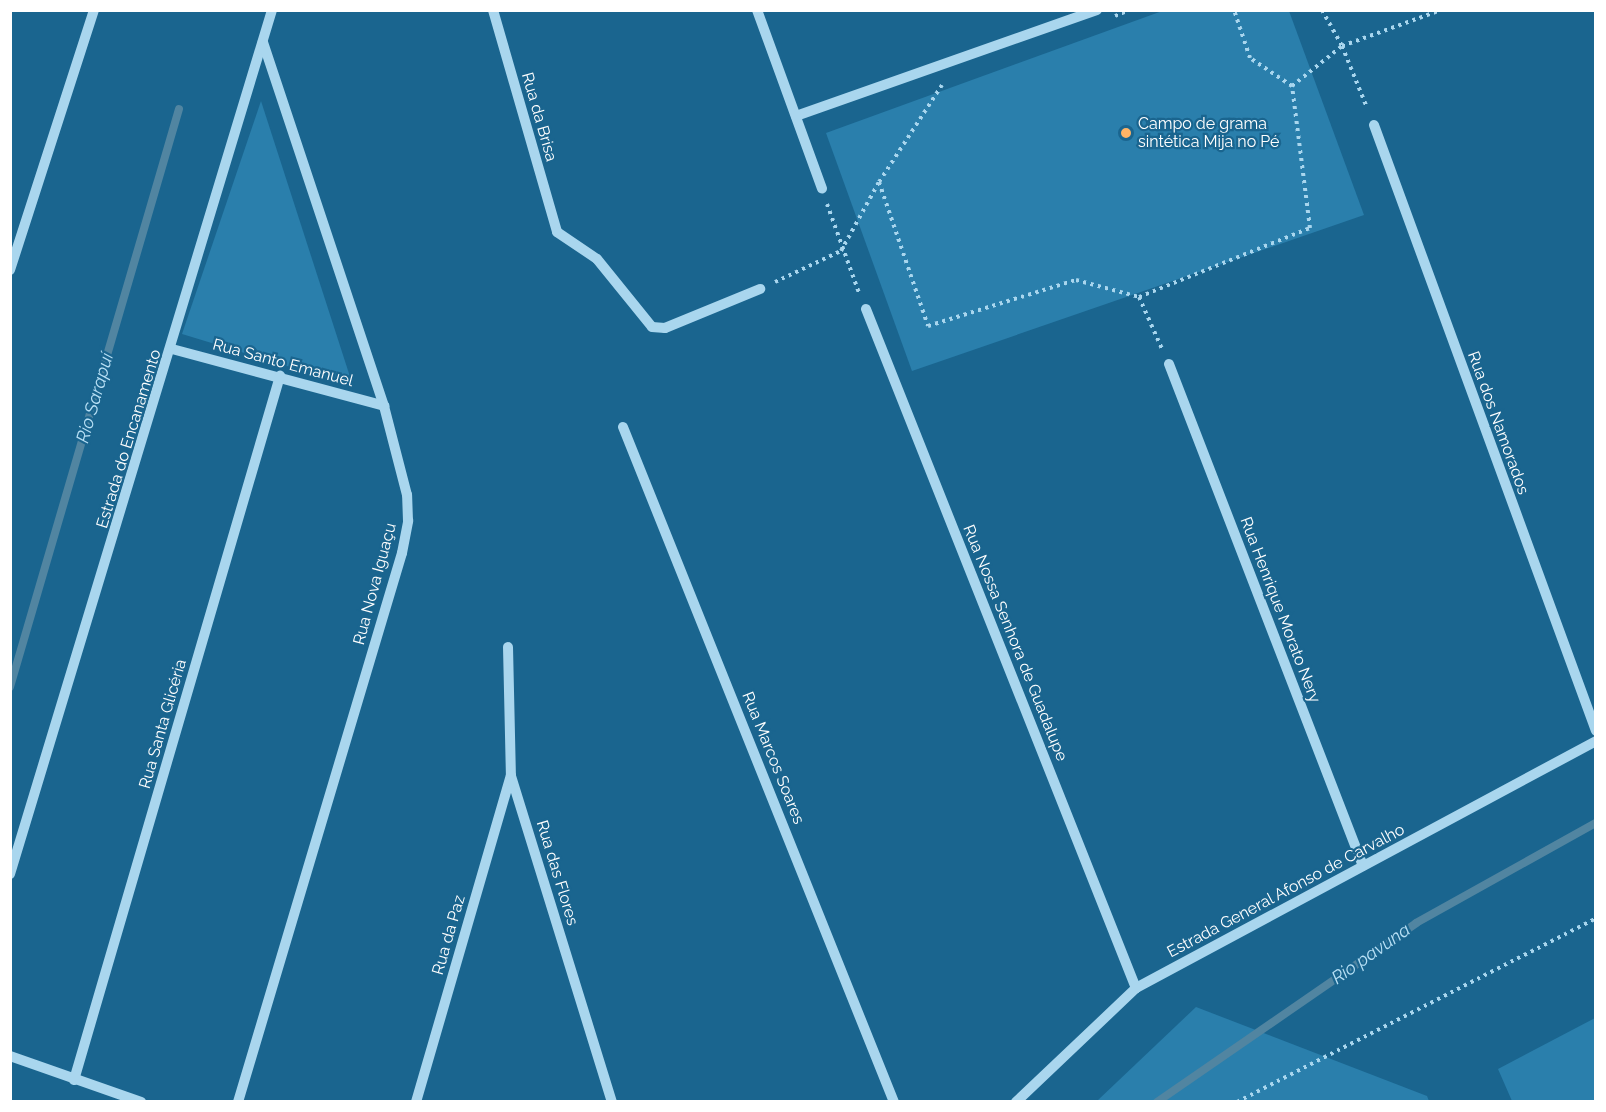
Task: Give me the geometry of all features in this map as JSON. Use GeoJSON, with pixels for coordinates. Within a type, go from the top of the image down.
{"type":"FeatureCollection","features":[{"type":"Feature","properties":{"kind":"street"},"geometry":{"type":"LineString","coordinates":[[12,264],[94,10]]}},
{"type":"Feature","properties":{"kind":"street","name":"Estrada do Encanamento"},"geometry":{"type":"LineString","coordinates":[[10,874],[172,349],[272,10]]}},
{"type":"Feature","properties":{"kind":"street","name":"Rua da Brisa"},"geometry":{"type":"LineString","coordinates":[[493,10],[557,232],[597,259],[652,327],[664,328],[760,290]]}},
{"type":"Feature","properties":{"kind":"street"},"geometry":{"type":"LineString","coordinates":[[757,10],[822,189]]}},
{"type":"Feature","properties":{"kind":"street"},"geometry":{"type":"LineString","coordinates":[[796,116],[1096,10]]}},
{"type":"Feature","properties":{"kind":"street","name":"Rua Nova Iguaçu"},"geometry":{"type":"LineString","coordinates":[[238,1101],[402,553],[407,495],[384,406],[263,42]]}},
{"type":"Feature","properties":{"kind":"street","name":"Rua dos Namorados"},"geometry":{"type":"LineString","coordinates":[[1374,125],[1596,731]]}},
{"type":"Feature","properties":{"kind":"street","name":"Rua Nossa Senhora de Guadalupe"},"geometry":{"type":"LineString","coordinates":[[866,309],[1136,988]]}},
{"type":"Feature","properties":{"kind":"street","name":"Rua Santo Emanuel"},"geometry":{"type":"LineString","coordinates":[[172,349],[280,376],[384,406]]}},
{"type":"Feature","properties":{"kind":"street","name":"Rua Henrique Morato Nery"},"geometry":{"type":"LineString","coordinates":[[1169,364],[1363,866]]}},
{"type":"Feature","properties":{"kind":"street","name":"Rua Santa Glicéria"},"geometry":{"type":"LineString","coordinates":[[74,1080],[280,376]]}},
{"type":"Feature","properties":{"kind":"street","name":"Rua Marcos Soares"},"geometry":{"type":"LineString","coordinates":[[623,427],[894,1101]]}},
{"type":"Feature","properties":{"kind":"street","name":"Rua das Flores"},"geometry":{"type":"LineString","coordinates":[[508,647],[511,776],[612,1101]]}},
{"type":"Feature","properties":{"kind":"street","name":"Estrada General Afonso de Carvalho"},"geometry":{"type":"LineString","coordinates":[[1016,1101],[1136,988],[1596,741]]}},
{"type":"Feature","properties":{"kind":"street","name":"Rua da Paz"},"geometry":{"type":"LineString","coordinates":[[416,1101],[511,776]]}},
{"type":"Feature","properties":{"kind":"street"},"geometry":{"type":"LineString","coordinates":[[10,1056],[74,1080],[141,1101]]}},
{"type":"Feature","properties":{"kind":"path"},"geometry":{"type":"LineString","coordinates":[[1111,18],[1131,10]]}},
{"type":"Feature","properties":{"kind":"path"},"geometry":{"type":"LineString","coordinates":[[879,182],[928,326],[1076,280],[1139,297],[1310,228],[1292,86],[1250,58],[1234,10]]}},
{"type":"Feature","properties":{"kind":"path"},"geometry":{"type":"LineString","coordinates":[[1322,10],[1342,46],[1374,125]]}},
{"type":"Feature","properties":{"kind":"path"},"geometry":{"type":"LineString","coordinates":[[1292,86],[1342,46],[1441,10]]}},
{"type":"Feature","properties":{"kind":"path"},"geometry":{"type":"LineString","coordinates":[[760,290],[841,251],[879,182],[946,77]]}},
{"type":"Feature","properties":{"kind":"path"},"geometry":{"type":"LineString","coordinates":[[822,189],[841,251],[866,309]]}},
{"type":"Feature","properties":{"kind":"path"},"geometry":{"type":"LineString","coordinates":[[1139,297],[1169,364]]}},
{"type":"Feature","properties":{"kind":"path"},"geometry":{"type":"LineString","coordinates":[[1237,1101],[1596,918]]}},
{"type":"Feature","properties":{"kind":"shaded area"},"geometry":{"type":"Polygon","coordinates":[[[1165,10],[1289,11],[1364,215],[912,371],[826,133],[1165,10]]]}},
{"type":"Feature","properties":{"kind":"shaded area"},"geometry":{"type":"Polygon","coordinates":[[[261,101],[353,386],[182,334],[261,101]]]}},
{"type":"Feature","properties":{"kind":"shaded area"},"geometry":{"type":"Polygon","coordinates":[[[1196,1007],[1427,1096],[1429,1101],[1097,1101],[1196,1007]]]}},
{"type":"Feature","properties":{"kind":"shaded area"},"geometry":{"type":"Polygon","coordinates":[[[1595,1018],[1595,1101],[1512,1101],[1498,1069],[1595,1018]]]}},
{"type":"Feature","properties":{"kind":"waterway","name":"Rio Sarapuí"},"geometry":{"type":"LineString","coordinates":[[10,687],[179,109]]}},
{"type":"Feature","properties":{"kind":"waterway","name":"Rio pavuna"},"geometry":{"type":"LineString","coordinates":[[1157,1102],[1416,923],[1596,823]]}},
{"type":"Feature","properties":{"kind":"place","name":"Campo de grama sintética Mija no Pé"},"geometry":{"type":"Point","coordinates":[1126,133]}}]}
